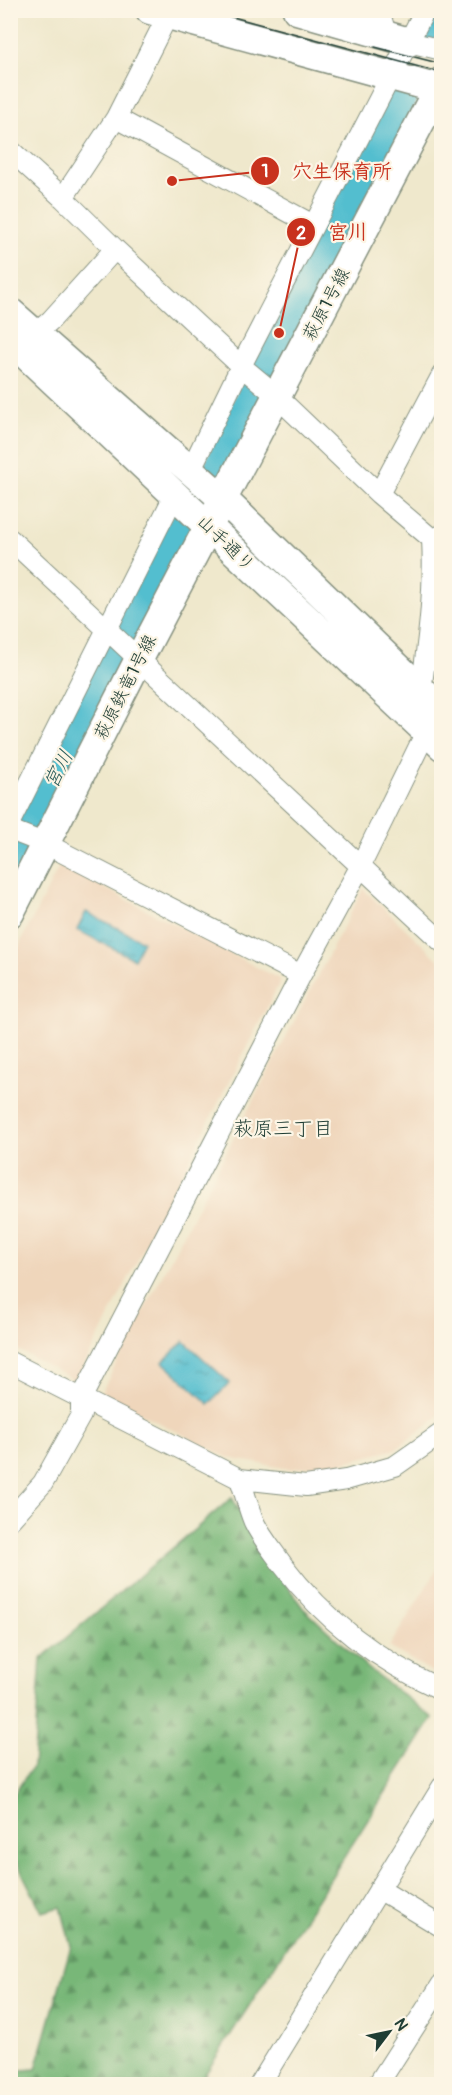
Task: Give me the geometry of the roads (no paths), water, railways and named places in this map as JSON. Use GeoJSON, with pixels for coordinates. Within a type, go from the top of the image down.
{"type":"FeatureCollection","features":[{"type":"Feature","properties":{"kind":"street"},"geometry":{"type":"LineString","coordinates":[[297,10],[381,22],[409,42],[441,50]]}},
{"type":"Feature","properties":{"kind":"street"},"geometry":{"type":"LineString","coordinates":[[10,822],[110,632],[244,369],[313,225],[425,10]]}},
{"type":"Feature","properties":{"kind":"street"},"geometry":{"type":"LineString","coordinates":[[63,198],[116,118],[159,13],[392,77],[440,87]]}},
{"type":"Feature","properties":{"kind":"street","name":"萩原1号線"},"geometry":{"type":"LineString","coordinates":[[206,524],[273,393],[440,87]]}},
{"type":"Feature","properties":{"kind":"street"},"geometry":{"type":"LineString","coordinates":[[116,118],[313,225]]}},
{"type":"Feature","properties":{"kind":"street"},"geometry":{"type":"LineString","coordinates":[[10,150],[379,494],[437,537],[430,630],[433,720],[360,867],[301,975],[81,1399],[81,1415],[43,1483],[10,1520]]}},
{"type":"Feature","properties":{"kind":"street"},"geometry":{"type":"LineString","coordinates":[[20,347],[51,320],[115,249]]}},
{"type":"Feature","properties":{"kind":"street","name":"山手通り"},"geometry":{"type":"LineString","coordinates":[[10,312],[20,347],[185,485],[220,497],[433,720]]}},
{"type":"Feature","properties":{"kind":"street"},"geometry":{"type":"LineString","coordinates":[[379,494],[441,375]]}},
{"type":"Feature","properties":{"kind":"street","name":"山手通り"},"geometry":{"type":"LineString","coordinates":[[185,485],[206,524],[433,720]]}},
{"type":"Feature","properties":{"kind":"street","name":"萩原鉄竜1号線"},"geometry":{"type":"LineString","coordinates":[[10,914],[41,842],[135,654],[206,524]]}},
{"type":"Feature","properties":{"kind":"street"},"geometry":{"type":"LineString","coordinates":[[10,538],[441,942]]}},
{"type":"Feature","properties":{"kind":"street"},"geometry":{"type":"LineString","coordinates":[[10,830],[41,842],[301,975]]}},
{"type":"Feature","properties":{"kind":"street"},"geometry":{"type":"LineString","coordinates":[[10,1362],[240,1479],[306,1486],[346,1480],[395,1466],[441,1433]]}},
{"type":"Feature","properties":{"kind":"street"},"geometry":{"type":"LineString","coordinates":[[240,1479],[255,1523],[296,1582],[324,1613],[355,1640],[379,1656],[441,1690]]}},
{"type":"Feature","properties":{"kind":"street"},"geometry":{"type":"LineString","coordinates":[[260,2085],[441,1787]]}},
{"type":"Feature","properties":{"kind":"street"},"geometry":{"type":"LineString","coordinates":[[379,1889],[441,1927]]}},
{"type":"Feature","properties":{"kind":"street"},"geometry":{"type":"LineString","coordinates":[[378,2085],[441,1984]]}},
{"type":"Feature","properties":{"kind":"water"},"geometry":{"type":"Polygon","coordinates":[[[86,912],[143,941],[134,959],[77,930],[86,912]]]}},
{"type":"Feature","properties":{"kind":"water"},"geometry":{"type":"Polygon","coordinates":[[[184,1341],[230,1383],[209,1404],[163,1362],[184,1341]]]}},
{"type":"Feature","properties":{"kind":"waterway","name":"宮川"},"geometry":{"type":"LineString","coordinates":[[433,33],[442,18]]}},
{"type":"Feature","properties":{"kind":"waterway","name":"宮川"},"geometry":{"type":"LineString","coordinates":[[10,864],[171,544],[215,475],[279,333],[402,98]]}},
{"type":"Feature","properties":{"kind":"tram line"},"geometry":{"type":"LineString","coordinates":[[207,10],[442,73]]}},
{"type":"Feature","properties":{"kind":"tram line"},"geometry":{"type":"LineString","coordinates":[[375,47],[442,64]]}},
{"type":"Feature","properties":{"kind":"place","name":"穴生保育所"},"geometry":{"type":"Point","coordinates":[172,181]}},
{"type":"Feature","properties":{"kind":"place","name":"宮川"},"geometry":{"type":"Point","coordinates":[279,333]}},
{"type":"Feature","properties":{"kind":"district","name":"萩原三丁目"},"geometry":{"type":"Point","coordinates":[283,1128]}}]}
